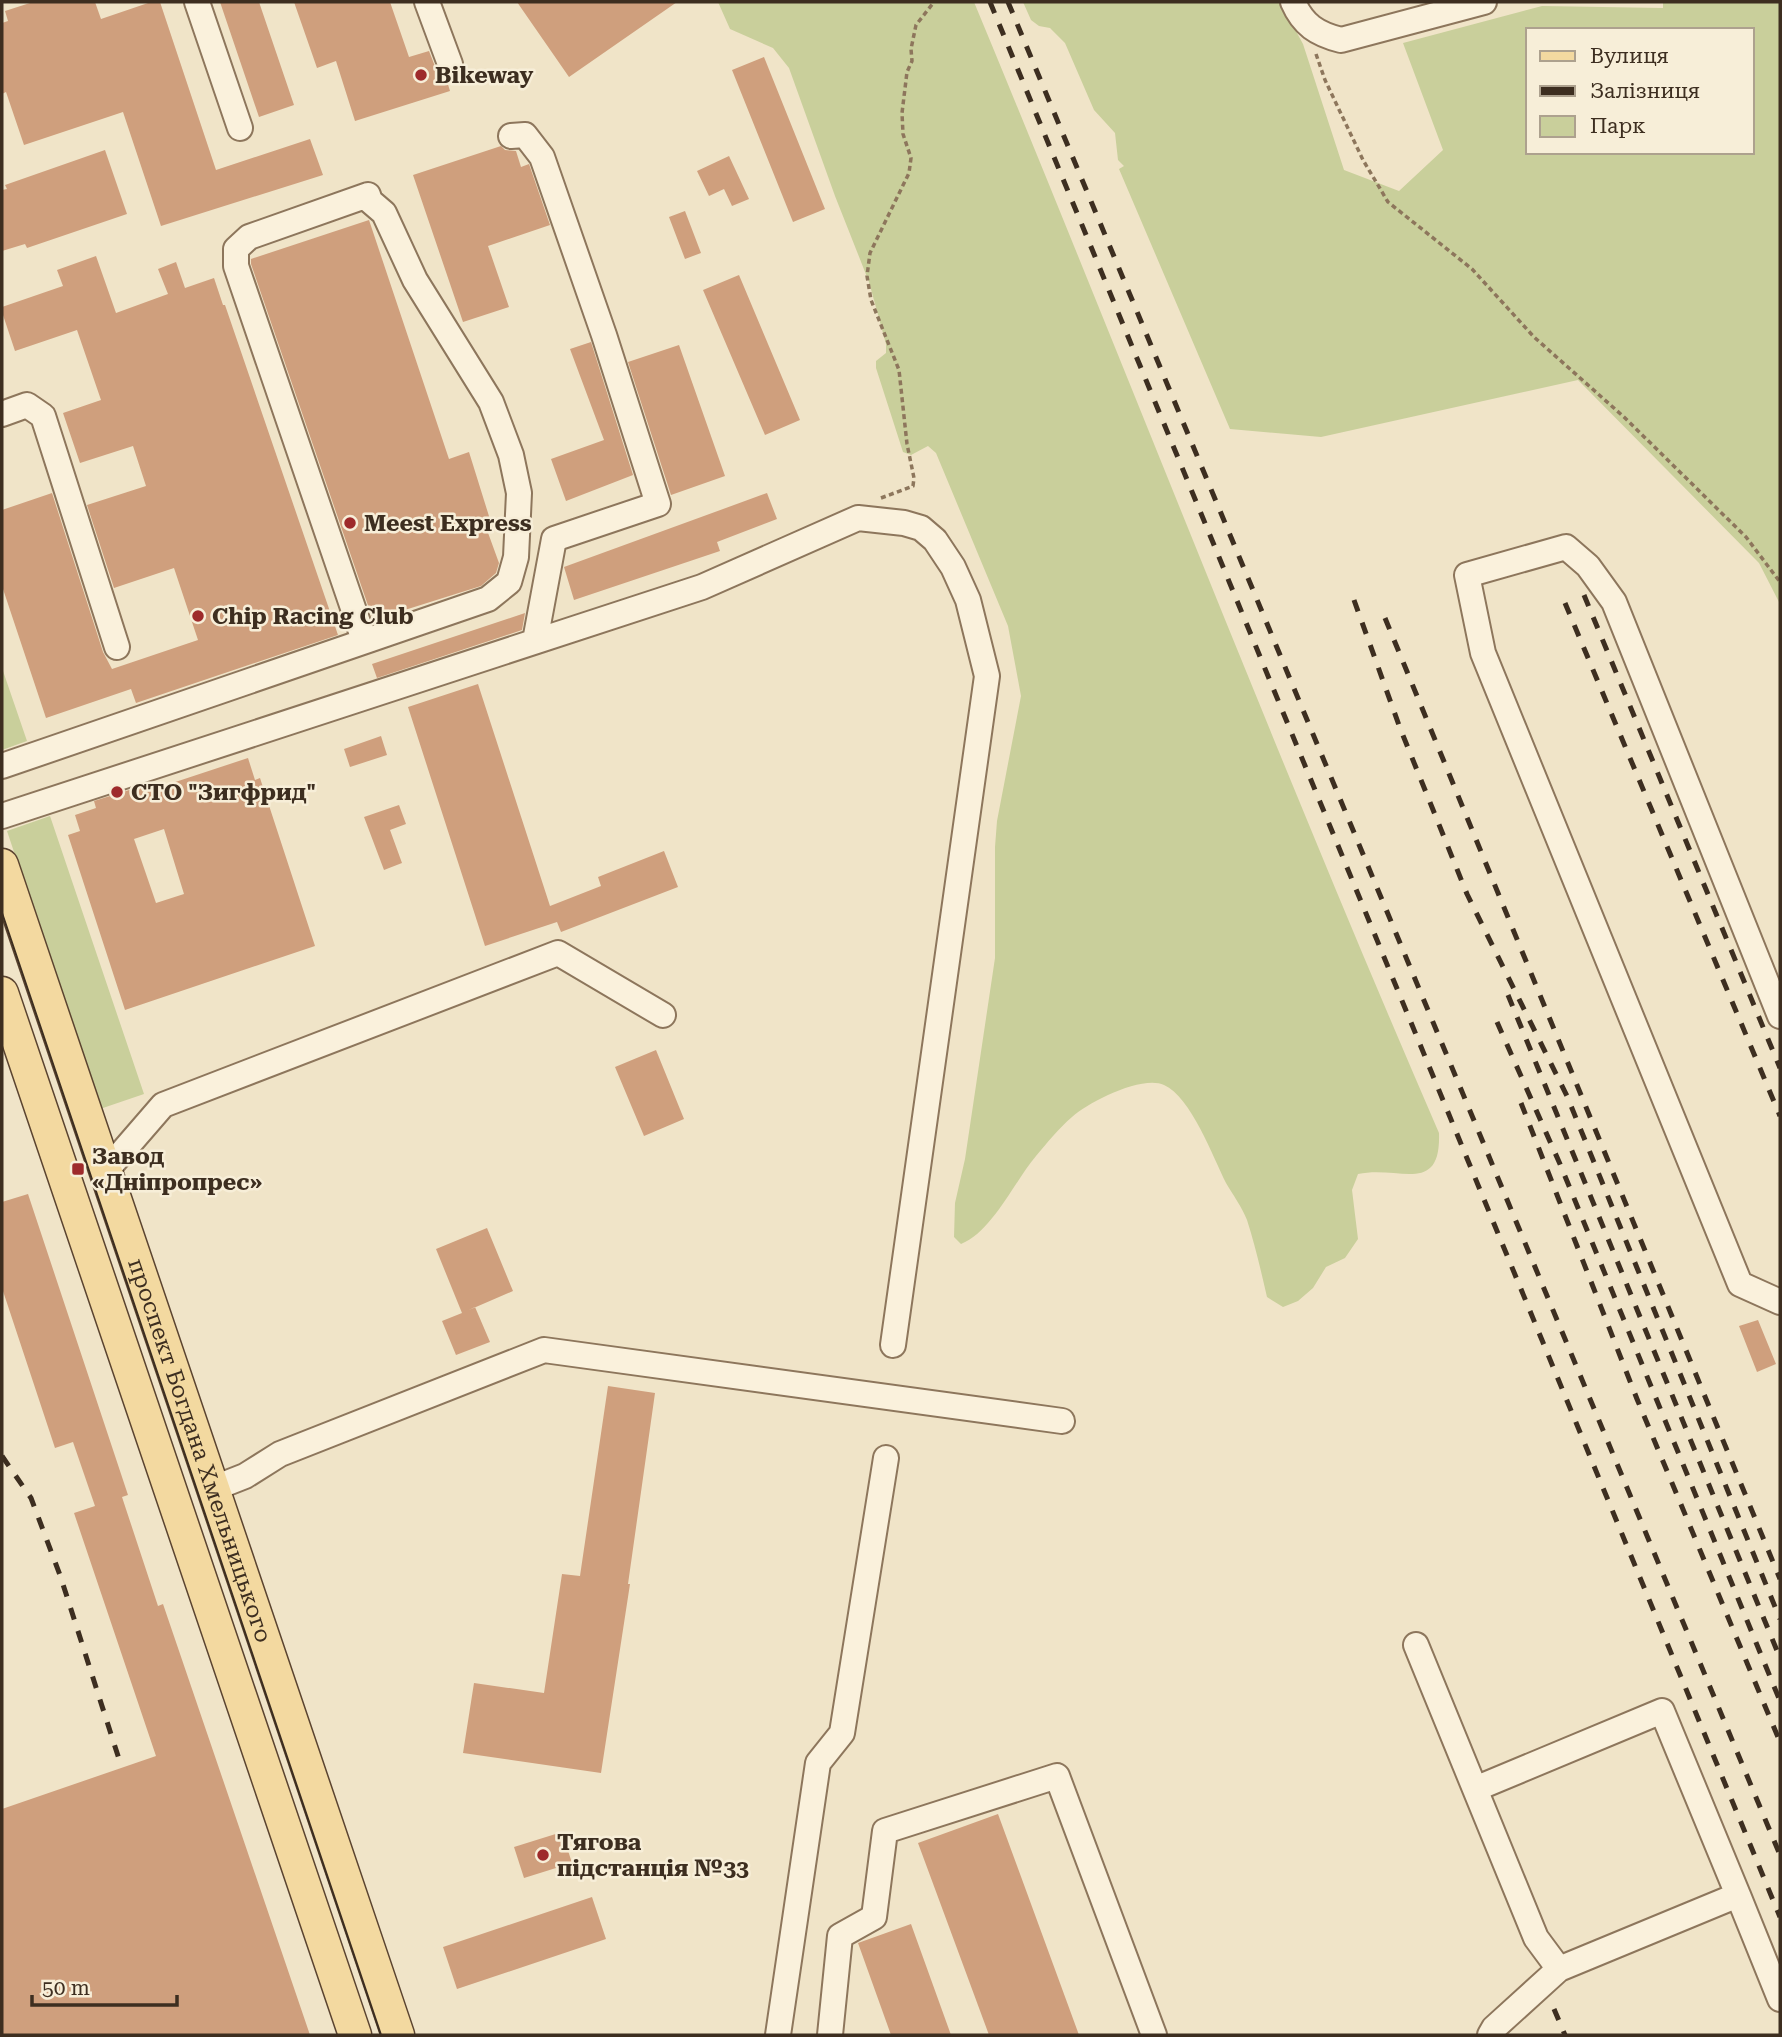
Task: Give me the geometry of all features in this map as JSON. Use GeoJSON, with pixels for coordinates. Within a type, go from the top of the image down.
{"type":"FeatureCollection","features":[{"type":"Feature","properties":{"kind":"main road","name":"проспект Богдана Хмельницького"},"geometry":{"type":"LineString","coordinates":[[2,865],[398,2035]]}},
{"type":"Feature","properties":{"kind":"main road","name":"проспект Богдана Хмельницького"},"geometry":{"type":"LineString","coordinates":[[2,993],[355,2035]]}},
{"type":"Feature","properties":{"kind":"lane"},"geometry":{"type":"LineString","coordinates":[[197,2],[240,128]]}},
{"type":"Feature","properties":{"kind":"lane"},"geometry":{"type":"LineString","coordinates":[[428,2],[450,64]]}},
{"type":"Feature","properties":{"kind":"lane"},"geometry":{"type":"LineString","coordinates":[[1293,2],[1307,26],[1321,35],[1341,40],[1484,2]]}},
{"type":"Feature","properties":{"kind":"lane"},"geometry":{"type":"LineString","coordinates":[[511,136],[525,135],[542,157],[604,335],[658,504],[554,539],[536,641]]}},
{"type":"Feature","properties":{"kind":"lane"},"geometry":{"type":"LineString","coordinates":[[2,766],[488,599],[509,582],[516,557],[519,493],[511,455],[491,402],[415,280],[384,213],[370,201],[368,195],[249,237],[236,249],[236,266],[363,640]]}},
{"type":"Feature","properties":{"kind":"lane"},"geometry":{"type":"LineString","coordinates":[[2,414],[27,405],[43,416],[117,647]]}},
{"type":"Feature","properties":{"kind":"lane"},"geometry":{"type":"LineString","coordinates":[[2,816],[702,587],[858,517],[921,528],[934,540],[953,567],[968,600],[987,676],[893,1345]]}},
{"type":"Feature","properties":{"kind":"lane"},"geometry":{"type":"LineString","coordinates":[[1780,1016],[1614,602],[1588,566],[1566,547],[1467,575],[1483,653],[1740,1284],[1780,1302]]}},
{"type":"Feature","properties":{"kind":"lane"},"geometry":{"type":"LineString","coordinates":[[105,1172],[163,1105],[558,953],[663,1015]]}},
{"type":"Feature","properties":{"kind":"lane"},"geometry":{"type":"LineString","coordinates":[[212,1489],[245,1476],[280,1454],[544,1350],[1062,1421]]}},
{"type":"Feature","properties":{"kind":"lane"},"geometry":{"type":"LineString","coordinates":[[778,2035],[818,1763],[842,1733],[887,1458]]}},
{"type":"Feature","properties":{"kind":"lane"},"geometry":{"type":"LineString","coordinates":[[1416,1645],[1536,1938],[1559,1969]]}},
{"type":"Feature","properties":{"kind":"lane"},"geometry":{"type":"LineString","coordinates":[[1475,1789],[1662,1711],[1780,1999]]}},
{"type":"Feature","properties":{"kind":"lane"},"geometry":{"type":"LineString","coordinates":[[830,2035],[840,1936],[874,1917],[885,1831],[1057,1776],[1154,2035]]}},
{"type":"Feature","properties":{"kind":"lane"},"geometry":{"type":"LineString","coordinates":[[1490,2035],[1494,2028],[1559,1969],[1738,1895]]}},
{"type":"Feature","properties":{"kind":"path"},"geometry":{"type":"LineString","coordinates":[[858,517],[862,509],[873,501],[914,484],[906,444],[899,370],[871,300],[867,276],[870,253],[909,173],[911,158],[903,134],[902,113],[907,72],[912,61],[916,25],[934,2]]}},
{"type":"Feature","properties":{"kind":"path"},"geometry":{"type":"LineString","coordinates":[[1307,26],[1325,80],[1363,160],[1388,202],[1472,269],[1534,337],[1624,417],[1736,528],[1780,582]]}},
{"type":"Feature","properties":{"kind":"green space"},"geometry":{"type":"Polygon","coordinates":[[[718,2],[974,2],[1262,710],[1439,1133],[1438,1152],[1433,1165],[1425,1171],[1415,1174],[1358,1174],[1352,1190],[1358,1239],[1345,1258],[1326,1267],[1313,1288],[1298,1301],[1283,1307],[1267,1297],[1247,1220],[1200,1129],[1174,1092],[1164,1085],[1154,1083],[1116,1092],[1090,1104],[1072,1117],[1036,1156],[983,1229],[961,1244],[954,1237],[955,1203],[965,1159],[995,958],[997,821],[1021,696],[1008,626],[936,453],[928,446],[911,455],[903,452],[876,368],[876,361],[886,353],[886,344],[869,282],[789,68],[773,48],[730,29],[718,2]]]}},
{"type":"Feature","properties":{"kind":"green space"},"geometry":{"type":"Polygon","coordinates":[[[1023,2],[1280,2],[1303,44],[1344,170],[1399,191],[1443,150],[1403,43],[1542,6],[1663,8],[1663,2],[1780,2],[1780,604],[1759,563],[1578,380],[1321,437],[1230,429],[1119,169],[1124,166],[1118,160],[1115,133],[1094,110],[1065,43],[1050,28],[1039,26],[1031,20],[1023,2]]]}},
{"type":"Feature","properties":{"kind":"green space"},"geometry":{"type":"Polygon","coordinates":[[[2,668],[27,741],[2,750],[2,668]]]}},
{"type":"Feature","properties":{"kind":"green space"},"geometry":{"type":"Polygon","coordinates":[[[50,816],[144,1094],[100,1109],[7,831],[50,816]]]}},
{"type":"Feature","properties":{"kind":"building"},"geometry":{"type":"Polygon","coordinates":[[[33,2],[95,2],[101,19],[151,2],[160,2],[216,170],[310,139],[323,175],[161,226],[123,112],[24,145],[6,92],[2,94],[2,23],[8,21],[5,11],[33,2]]]}},
{"type":"Feature","properties":{"kind":"building"},"geometry":{"type":"Polygon","coordinates":[[[220,2],[259,2],[294,105],[259,117],[220,2]]]}},
{"type":"Feature","properties":{"kind":"building"},"geometry":{"type":"Polygon","coordinates":[[[294,2],[390,2],[409,57],[429,51],[436,69],[446,78],[450,91],[355,121],[336,61],[317,68],[294,2]]]}},
{"type":"Feature","properties":{"kind":"building"},"geometry":{"type":"Polygon","coordinates":[[[517,2],[677,2],[569,77],[517,2]]]}},
{"type":"Feature","properties":{"kind":"building"},"geometry":{"type":"Polygon","coordinates":[[[764,57],[825,209],[793,222],[732,70],[764,57]]]}},
{"type":"Feature","properties":{"kind":"building"},"geometry":{"type":"Polygon","coordinates":[[[501,146],[505,150],[516,151],[521,167],[529,164],[550,225],[488,246],[509,307],[463,322],[413,175],[501,146]]]}},
{"type":"Feature","properties":{"kind":"building"},"geometry":{"type":"Polygon","coordinates":[[[105,150],[127,214],[27,248],[25,244],[2,251],[2,190],[7,189],[5,185],[105,150]]]}},
{"type":"Feature","properties":{"kind":"building"},"geometry":{"type":"Polygon","coordinates":[[[729,156],[749,199],[732,206],[724,189],[709,196],[697,171],[729,156]]]}},
{"type":"Feature","properties":{"kind":"building"},"geometry":{"type":"Polygon","coordinates":[[[685,211],[701,253],[685,259],[669,217],[685,211]]]}},
{"type":"Feature","properties":{"kind":"building"},"geometry":{"type":"Polygon","coordinates":[[[369,220],[449,459],[469,452],[493,529],[487,530],[499,563],[496,573],[481,586],[373,620],[251,264],[251,259],[369,220]]]}},
{"type":"Feature","properties":{"kind":"building"},"geometry":{"type":"Polygon","coordinates":[[[96,256],[116,313],[168,294],[158,269],[176,262],[185,288],[214,278],[338,635],[136,703],[131,689],[46,718],[2,586],[2,510],[52,493],[103,652],[112,669],[198,640],[174,568],[114,588],[87,505],[146,486],[133,446],[80,463],[63,413],[101,400],[77,330],[15,351],[2,312],[2,307],[63,286],[57,270],[96,256]]]}},
{"type":"Feature","properties":{"kind":"building"},"geometry":{"type":"Polygon","coordinates":[[[739,275],[800,420],[765,435],[703,290],[739,275]]]}},
{"type":"Feature","properties":{"kind":"building"},"geometry":{"type":"Polygon","coordinates":[[[591,342],[633,475],[566,501],[551,459],[604,440],[570,349],[591,342]]]}},
{"type":"Feature","properties":{"kind":"building"},"geometry":{"type":"Polygon","coordinates":[[[679,345],[725,476],[671,495],[628,362],[679,345]]]}},
{"type":"Feature","properties":{"kind":"building"},"geometry":{"type":"Polygon","coordinates":[[[767,493],[777,519],[717,542],[720,551],[574,600],[564,567],[767,493]]]}},
{"type":"Feature","properties":{"kind":"building"},"geometry":{"type":"Polygon","coordinates":[[[525,613],[522,630],[377,678],[372,664],[525,613]]]}},
{"type":"Feature","properties":{"kind":"building"},"geometry":{"type":"Polygon","coordinates":[[[478,684],[550,906],[601,886],[598,877],[664,851],[678,887],[561,932],[557,922],[485,946],[408,707],[478,684]]]}},
{"type":"Feature","properties":{"kind":"building"},"geometry":{"type":"Polygon","coordinates":[[[381,736],[387,755],[350,767],[344,749],[381,736]]]}},
{"type":"Feature","properties":{"kind":"building"},"geometry":{"type":"Polygon","coordinates":[[[248,758],[255,780],[260,778],[315,946],[125,1010],[68,835],[80,831],[75,815],[96,808],[94,801],[142,786],[145,792],[248,758]],[[164,829],[134,839],[156,903],[184,894],[164,829]]]}},
{"type":"Feature","properties":{"kind":"building"},"geometry":{"type":"Polygon","coordinates":[[[399,805],[406,824],[390,830],[402,863],[384,870],[364,817],[399,805]]]}},
{"type":"Feature","properties":{"kind":"building"},"geometry":{"type":"Polygon","coordinates":[[[656,1050],[684,1119],[644,1136],[615,1067],[656,1050]]]}},
{"type":"Feature","properties":{"kind":"building"},"geometry":{"type":"Polygon","coordinates":[[[28,1194],[128,1495],[122,1497],[158,1606],[163,1604],[310,2035],[2,2035],[2,1809],[156,1756],[74,1513],[95,1506],[73,1442],[55,1448],[2,1288],[2,1202],[28,1194]]]}},
{"type":"Feature","properties":{"kind":"building"},"geometry":{"type":"Polygon","coordinates":[[[487,1228],[513,1291],[475,1307],[490,1342],[456,1355],[442,1321],[462,1313],[436,1249],[487,1228]]]}},
{"type":"Feature","properties":{"kind":"building"},"geometry":{"type":"Polygon","coordinates":[[[1758,1320],[1776,1364],[1757,1372],[1739,1326],[1758,1320]]]}},
{"type":"Feature","properties":{"kind":"building"},"geometry":{"type":"Polygon","coordinates":[[[608,1386],[655,1393],[630,1584],[601,1773],[463,1753],[474,1683],[544,1693],[562,1574],[580,1576],[608,1386]]]}},
{"type":"Feature","properties":{"kind":"building"},"geometry":{"type":"Polygon","coordinates":[[[998,1814],[1079,2035],[989,2035],[918,1843],[998,1814]]]}},
{"type":"Feature","properties":{"kind":"building","name":"Тягова пiдстанцiя №33"},"geometry":{"type":"Polygon","coordinates":[[[562,1832],[572,1863],[524,1878],[514,1847],[562,1832]]]}},
{"type":"Feature","properties":{"kind":"building"},"geometry":{"type":"Polygon","coordinates":[[[592,1897],[606,1939],[457,1989],[443,1947],[592,1897]]]}},
{"type":"Feature","properties":{"kind":"building"},"geometry":{"type":"Polygon","coordinates":[[[911,1924],[951,2035],[891,2035],[858,1943],[911,1924]]]}},
{"type":"Feature","properties":{"kind":"tram line"},"geometry":{"type":"LineString","coordinates":[[2,913],[381,2035]]}},
{"type":"Feature","properties":{"kind":"railway"},"geometry":{"type":"LineString","coordinates":[[990,2],[1780,1917]]}},
{"type":"Feature","properties":{"kind":"railway"},"geometry":{"type":"LineString","coordinates":[[1008,2],[1780,1855]]}},
{"type":"Feature","properties":{"kind":"railway"},"geometry":{"type":"LineString","coordinates":[[1584,595],[1780,1068]]}},
{"type":"Feature","properties":{"kind":"railway"},"geometry":{"type":"LineString","coordinates":[[1354,600],[1400,728],[1467,894],[1567,1096],[1780,1619]]}},
{"type":"Feature","properties":{"kind":"railway"},"geometry":{"type":"LineString","coordinates":[[1565,603],[1780,1116]]}},
{"type":"Feature","properties":{"kind":"railway"},"geometry":{"type":"LineString","coordinates":[[1385,618],[1780,1579]]}},
{"type":"Feature","properties":{"kind":"railway"},"geometry":{"type":"LineString","coordinates":[[1508,995],[1780,1658]]}},
{"type":"Feature","properties":{"kind":"railway"},"geometry":{"type":"LineString","coordinates":[[1497,1022],[1560,1164],[1780,1701]]}},
{"type":"Feature","properties":{"kind":"railway"},"geometry":{"type":"LineString","coordinates":[[1521,1103],[1637,1399],[1780,1742]]}},
{"type":"Feature","properties":{"kind":"railway"},"geometry":{"type":"LineString","coordinates":[[2,1456],[31,1498],[60,1575],[119,1759]]}},
{"type":"Feature","properties":{"kind":"railway"},"geometry":{"type":"LineString","coordinates":[[1554,2009],[1565,2035]]}},
{"type":"Feature","properties":{"kind":"place","name":"Bikeway"},"geometry":{"type":"Point","coordinates":[421,75]}},
{"type":"Feature","properties":{"kind":"place","name":"Meest Express"},"geometry":{"type":"Point","coordinates":[350,523]}},
{"type":"Feature","properties":{"kind":"place","name":"Chip Racing Club"},"geometry":{"type":"Point","coordinates":[198,616]}},
{"type":"Feature","properties":{"kind":"place","name":"СТО \"Зигфрид\""},"geometry":{"type":"Point","coordinates":[117,792]}},
{"type":"Feature","properties":{"kind":"place","name":"Завод «Дніпропрес»"},"geometry":{"type":"Point","coordinates":[78,1169]}},
{"type":"Feature","properties":{"kind":"place","name":"Тягова пiдстанцiя №33"},"geometry":{"type":"Point","coordinates":[543,1855]}}]}
